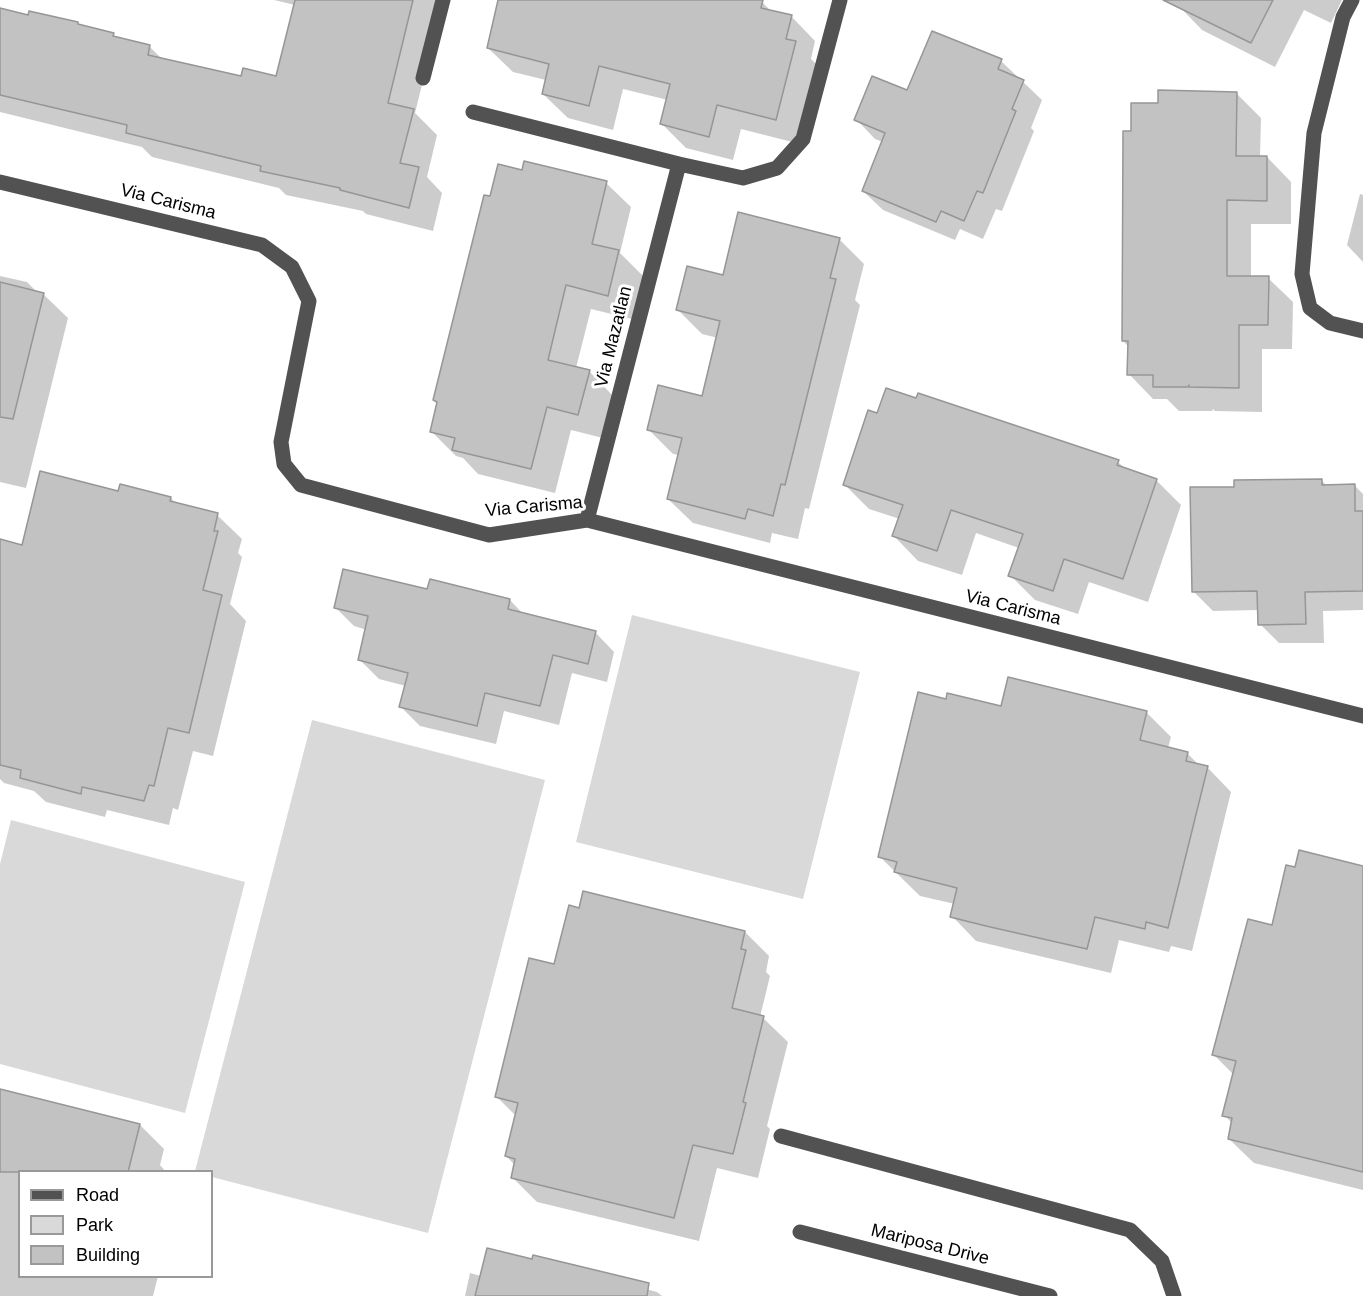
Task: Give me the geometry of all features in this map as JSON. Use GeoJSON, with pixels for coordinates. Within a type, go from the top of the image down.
{"type":"FeatureCollection","features":[{"type":"Feature","properties":{"kind":"street"},"geometry":{"type":"LineString","coordinates":[[423,78],[443,0]]}},
{"type":"Feature","properties":{"kind":"street"},"geometry":{"type":"LineString","coordinates":[[473,112],[743,178],[777,168],[803,139],[840,0]]}},
{"type":"Feature","properties":{"kind":"street"},"geometry":{"type":"LineString","coordinates":[[1352,0],[1343,17],[1314,134],[1302,274],[1310,308],[1330,323],[1363,331]]}},
{"type":"Feature","properties":{"kind":"street","name":"Via Mazatlan"},"geometry":{"type":"LineString","coordinates":[[587,520],[679,164]]}},
{"type":"Feature","properties":{"kind":"street","name":"Via Carisma"},"geometry":{"type":"LineString","coordinates":[[0,182],[262,245],[292,267],[309,301],[281,442],[284,464],[302,485],[489,535],[587,520],[1363,716]]}},
{"type":"Feature","properties":{"kind":"street"},"geometry":{"type":"LineString","coordinates":[[782,1136],[1130,1230],[1162,1261],[1174,1296]]}},
{"type":"Feature","properties":{"kind":"street","name":"Mariposa Drive"},"geometry":{"type":"LineString","coordinates":[[800,1232],[1050,1296]]}},
{"type":"Feature","properties":{"kind":"green space"},"geometry":{"type":"Polygon","coordinates":[[[632,615],[860,672],[803,899],[576,842],[632,615]]]}},
{"type":"Feature","properties":{"kind":"green space"},"geometry":{"type":"Polygon","coordinates":[[[312,720],[545,780],[428,1233],[213,1177],[213,1170],[195,1170],[312,720]]]}},
{"type":"Feature","properties":{"kind":"green space"},"geometry":{"type":"Polygon","coordinates":[[[11,820],[245,882],[185,1113],[0,1064],[0,864],[11,820]]]}},
{"type":"Feature","properties":{"kind":"building"},"geometry":{"type":"Polygon","coordinates":[[[295,0],[413,0],[388,103],[414,109],[400,163],[419,167],[409,208],[340,190],[340,188],[260,171],[261,166],[126,133],[127,125],[0,95],[0,8],[28,15],[29,11],[114,33],[113,36],[150,45],[148,55],[241,76],[243,68],[276,76],[295,0]]]}},
{"type":"Feature","properties":{"kind":"building"},"geometry":{"type":"Polygon","coordinates":[[[498,0],[763,0],[761,8],[792,15],[786,39],[796,41],[776,120],[717,105],[709,137],[660,124],[670,84],[599,66],[589,106],[542,94],[549,64],[487,48],[498,0]]]}},
{"type":"Feature","properties":{"kind":"building"},"geometry":{"type":"Polygon","coordinates":[[[1163,0],[1273,0],[1251,43],[1163,0]]]}},
{"type":"Feature","properties":{"kind":"building"},"geometry":{"type":"Polygon","coordinates":[[[932,31],[1002,59],[998,69],[1024,80],[1012,109],[1016,111],[983,193],[977,191],[964,221],[941,211],[936,222],[862,191],[885,133],[854,120],[872,76],[907,90],[932,31]]]}},
{"type":"Feature","properties":{"kind":"building"},"geometry":{"type":"Polygon","coordinates":[[[1158,90],[1237,92],[1236,156],[1267,156],[1267,201],[1227,200],[1227,276],[1269,276],[1268,325],[1239,325],[1239,388],[1189,387],[1189,385],[1188,387],[1153,387],[1153,375],[1127,375],[1128,341],[1122,341],[1123,131],[1131,131],[1131,103],[1158,103],[1158,90]]]}},
{"type":"Feature","properties":{"kind":"building"},"geometry":{"type":"Polygon","coordinates":[[[524,161],[607,181],[592,244],[619,250],[608,296],[566,285],[548,360],[590,370],[578,415],[547,407],[531,469],[452,450],[455,438],[430,432],[437,402],[433,400],[484,195],[490,196],[498,164],[522,170],[524,161]]]}},
{"type":"Feature","properties":{"kind":"building"},"geometry":{"type":"Polygon","coordinates":[[[738,212],[840,238],[830,278],[836,279],[785,485],[781,484],[773,516],[748,509],[745,519],[667,499],[682,438],[647,430],[658,385],[702,396],[720,321],[676,310],[687,266],[723,275],[738,212]]]}},
{"type":"Feature","properties":{"kind":"building"},"geometry":{"type":"Polygon","coordinates":[[[0,282],[44,293],[13,419],[0,417],[0,282]]]}},
{"type":"Feature","properties":{"kind":"building"},"geometry":{"type":"Polygon","coordinates":[[[886,388],[916,398],[918,393],[1119,460],[1117,465],[1157,479],[1123,579],[1064,559],[1053,591],[1008,576],[1023,534],[951,510],[937,551],[892,536],[903,505],[843,485],[868,410],[877,413],[886,388]]]}},
{"type":"Feature","properties":{"kind":"building"},"geometry":{"type":"Polygon","coordinates":[[[40,471],[118,491],[120,484],[171,497],[170,501],[218,513],[214,531],[218,531],[203,590],[222,595],[189,733],[168,728],[154,786],[149,785],[144,801],[82,787],[81,794],[20,778],[21,770],[0,765],[0,539],[22,545],[40,471]]]}},
{"type":"Feature","properties":{"kind":"building"},"geometry":{"type":"Polygon","coordinates":[[[1322,479],[1322,485],[1355,484],[1355,511],[1363,511],[1363,591],[1305,592],[1306,624],[1258,625],[1257,591],[1192,592],[1190,487],[1234,487],[1234,480],[1322,479]]]}},
{"type":"Feature","properties":{"kind":"building"},"geometry":{"type":"Polygon","coordinates":[[[343,569],[427,589],[430,579],[510,599],[508,609],[596,631],[588,664],[553,655],[540,706],[485,693],[477,726],[399,707],[408,673],[358,660],[368,616],[334,608],[343,569]]]}},
{"type":"Feature","properties":{"kind":"building"},"geometry":{"type":"Polygon","coordinates":[[[1008,677],[1147,711],[1140,740],[1188,752],[1186,761],[1208,766],[1168,928],[1146,922],[1145,929],[1095,917],[1087,949],[986,926],[950,917],[957,888],[894,872],[897,862],[878,857],[918,692],[946,699],[947,693],[1001,706],[1008,677]]]}},
{"type":"Feature","properties":{"kind":"building"},"geometry":{"type":"Polygon","coordinates":[[[1299,850],[1363,866],[1363,1172],[1228,1139],[1232,1118],[1222,1116],[1236,1061],[1212,1055],[1248,919],[1272,925],[1286,865],[1295,867],[1299,850]]]}},
{"type":"Feature","properties":{"kind":"building"},"geometry":{"type":"Polygon","coordinates":[[[583,891],[745,931],[741,949],[746,950],[732,1008],[764,1016],[743,1102],[746,1103],[733,1154],[693,1145],[674,1218],[511,1178],[515,1159],[505,1156],[518,1103],[495,1097],[529,958],[554,964],[569,905],[579,908],[583,891]]]}},
{"type":"Feature","properties":{"kind":"building"},"geometry":{"type":"Polygon","coordinates":[[[0,1089],[140,1124],[128,1170],[0,1172],[0,1089]]]}},
{"type":"Feature","properties":{"kind":"building"},"geometry":{"type":"Polygon","coordinates":[[[487,1248],[532,1259],[533,1255],[649,1283],[647,1296],[475,1296],[487,1248]]]}}]}
